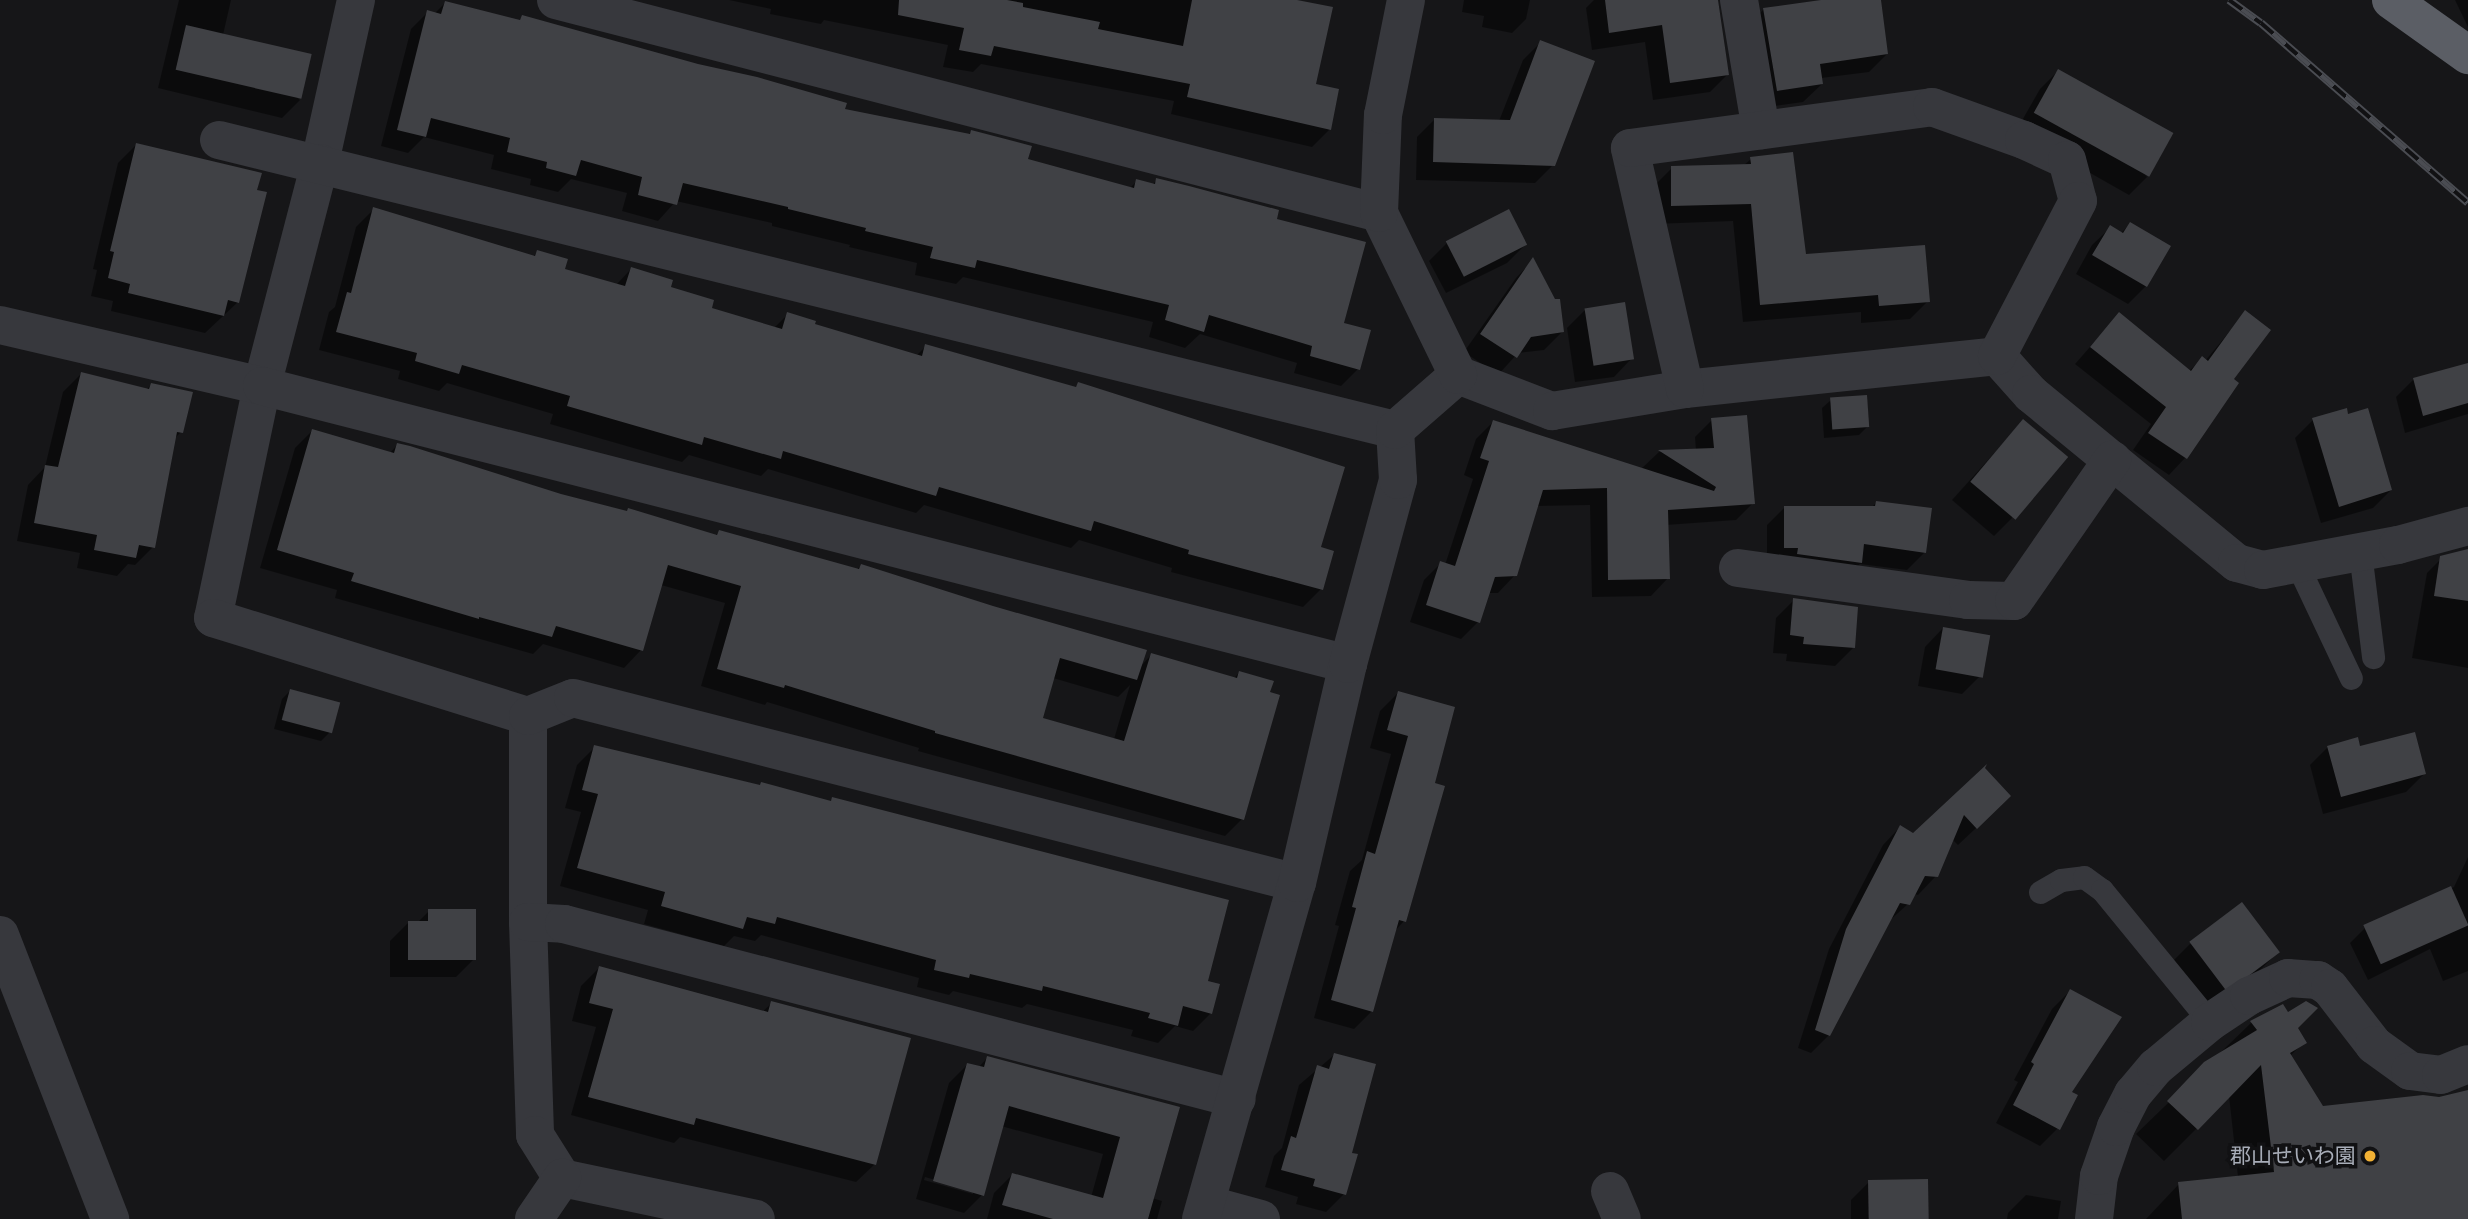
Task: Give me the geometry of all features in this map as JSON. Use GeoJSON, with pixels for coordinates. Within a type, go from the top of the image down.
{"type":"FeatureCollection","features":[{"type":"Feature","properties":{"kind":"highway"},"geometry":{"type":"LineString","coordinates":[[2391,0],[2468,55]]}},
{"type":"Feature","properties":{"kind":"street"},"geometry":{"type":"LineString","coordinates":[[356,0],[320,163],[262,386],[213,618],[528,716],[573,698],[1297,883]]}},
{"type":"Feature","properties":{"kind":"street"},"geometry":{"type":"LineString","coordinates":[[556,0],[1378,213]]}},
{"type":"Feature","properties":{"kind":"street"},"geometry":{"type":"LineString","coordinates":[[1406,0],[1383,115],[1378,213],[1458,375],[1552,411],[1685,389],[1997,356]]}},
{"type":"Feature","properties":{"kind":"street"},"geometry":{"type":"LineString","coordinates":[[1739,0],[1761,130]]}},
{"type":"Feature","properties":{"kind":"street"},"geometry":{"type":"LineString","coordinates":[[1685,389],[1630,148],[1932,107],[2024,140],[2067,160],[2078,201],[1997,356]]}},
{"type":"Feature","properties":{"kind":"street"},"geometry":{"type":"LineString","coordinates":[[219,140],[1395,430]]}},
{"type":"Feature","properties":{"kind":"street"},"geometry":{"type":"LineString","coordinates":[[0,325],[262,386],[1348,664]]}},
{"type":"Feature","properties":{"kind":"street"},"geometry":{"type":"LineString","coordinates":[[1997,356],[2031,394],[2237,563],[2263,570],[2361,552],[2468,526]]}},
{"type":"Feature","properties":{"kind":"street"},"geometry":{"type":"LineString","coordinates":[[1395,430],[1458,375]]}},
{"type":"Feature","properties":{"kind":"street"},"geometry":{"type":"LineString","coordinates":[[1261,1219],[1203,1211],[1297,883],[1348,664],[1398,480],[1395,430]]}},
{"type":"Feature","properties":{"kind":"street"},"geometry":{"type":"LineString","coordinates":[[1738,568],[1968,600],[2014,601],[2112,460]]}},
{"type":"Feature","properties":{"kind":"street"},"geometry":{"type":"LineString","coordinates":[[528,716],[528,922],[535,1135],[562,1178],[757,1219]]}},
{"type":"Feature","properties":{"kind":"street"},"geometry":{"type":"LineString","coordinates":[[528,922],[564,923],[1237,1099]]}},
{"type":"Feature","properties":{"kind":"street"},"geometry":{"type":"LineString","coordinates":[[0,935],[110,1219]]}},
{"type":"Feature","properties":{"kind":"street"},"geometry":{"type":"LineString","coordinates":[[2094,1219],[2099,1176],[2116,1127],[2133,1094],[2156,1067],[2210,1022],[2249,996],[2288,978],[2318,980],[2330,988],[2374,1045],[2395,1063],[2424,1075],[2454,1072],[2468,1065]]}},
{"type":"Feature","properties":{"kind":"street"},"geometry":{"type":"LineString","coordinates":[[534,1219],[562,1178]]}},
{"type":"Feature","properties":{"kind":"lane"},"geometry":{"type":"LineString","coordinates":[[2361,552],[2373,657]]}},
{"type":"Feature","properties":{"kind":"lane"},"geometry":{"type":"LineString","coordinates":[[2297,564],[2351,678]]}},
{"type":"Feature","properties":{"kind":"lane"},"geometry":{"type":"LineString","coordinates":[[2040,892],[2061,880],[2084,877],[2102,890],[2210,1022]]}},
{"type":"Feature","properties":{"kind":"building"},"geometry":{"type":"Polygon","coordinates":[[[899,0],[1007,0],[1023,3],[1023,7],[1100,22],[1098,29],[1183,46],[1192,0],[1297,0],[1333,7],[1316,84],[1339,89],[1331,130],[1187,97],[1190,84],[994,46],[991,56],[959,50],[964,28],[898,15],[899,0]]]}},
{"type":"Feature","properties":{"kind":"building"},"geometry":{"type":"Polygon","coordinates":[[[1605,0],[1718,0],[1729,75],[1670,83],[1662,25],[1609,33],[1605,0]]]}},
{"type":"Feature","properties":{"kind":"building"},"geometry":{"type":"Polygon","coordinates":[[[1821,0],[1881,0],[1888,54],[1820,64],[1823,84],[1777,91],[1763,8],[1821,0]]]}},
{"type":"Feature","properties":{"kind":"building"},"geometry":{"type":"Polygon","coordinates":[[[445,1],[520,20],[522,15],[698,64],[757,77],[847,103],[845,109],[970,134],[971,130],[1032,146],[1028,159],[1134,188],[1136,179],[1155,184],[1156,178],[1189,186],[1279,210],[1277,219],[1366,242],[1344,323],[1371,330],[1360,370],[1310,356],[1312,346],[1209,315],[1204,332],[1165,320],[1169,305],[977,260],[975,268],[930,258],[933,247],[865,231],[866,228],[788,207],[683,183],[677,205],[638,195],[642,177],[581,160],[576,176],[546,168],[547,162],[507,152],[510,138],[431,118],[426,137],[397,130],[427,10],[441,14],[445,1]]]}},
{"type":"Feature","properties":{"kind":"building"},"geometry":{"type":"Polygon","coordinates":[[[186,25],[312,54],[301,99],[176,70],[186,25]]]}},
{"type":"Feature","properties":{"kind":"building"},"geometry":{"type":"Polygon","coordinates":[[[1540,40],[1595,61],[1555,166],[1433,162],[1434,118],[1510,120],[1540,40]]]}},
{"type":"Feature","properties":{"kind":"building"},"geometry":{"type":"Polygon","coordinates":[[[2058,69],[2173,133],[2149,177],[2034,113],[2058,69]]]}},
{"type":"Feature","properties":{"kind":"building"},"geometry":{"type":"Polygon","coordinates":[[[136,143],[262,173],[257,190],[267,192],[239,303],[228,300],[224,316],[128,293],[130,284],[108,278],[114,252],[110,251],[136,143]]]}},
{"type":"Feature","properties":{"kind":"building"},"geometry":{"type":"Polygon","coordinates":[[[1793,152],[1806,254],[1925,245],[1930,302],[1879,306],[1878,295],[1760,305],[1751,204],[1671,206],[1671,166],[1751,164],[1750,157],[1793,152]]]}},
{"type":"Feature","properties":{"kind":"building"},"geometry":{"type":"Polygon","coordinates":[[[373,207],[535,256],[537,250],[568,259],[565,269],[625,286],[631,267],[673,280],[671,287],[714,300],[712,308],[782,329],[787,312],[816,321],[815,324],[922,356],[925,344],[1076,387],[1078,382],[1345,467],[1321,547],[1334,551],[1323,590],[1188,554],[1189,550],[1094,521],[1091,531],[939,487],[936,496],[783,451],[781,459],[704,437],[702,445],[567,406],[570,396],[462,365],[459,374],[415,361],[417,353],[336,332],[347,292],[351,293],[373,207]]]}},
{"type":"Feature","properties":{"kind":"building"},"geometry":{"type":"Polygon","coordinates":[[[1509,209],[1527,245],[1464,277],[1446,241],[1509,209]]]}},
{"type":"Feature","properties":{"kind":"building"},"geometry":{"type":"Polygon","coordinates":[[[2130,222],[2171,246],[2147,287],[2092,255],[2110,225],[2123,233],[2130,222]]]}},
{"type":"Feature","properties":{"kind":"building"},"geometry":{"type":"Polygon","coordinates":[[[1533,257],[1555,299],[1560,299],[1564,332],[1531,337],[1517,358],[1480,334],[1533,257]]]}},
{"type":"Feature","properties":{"kind":"building"},"geometry":{"type":"Polygon","coordinates":[[[1625,302],[1634,359],[1594,366],[1585,308],[1625,302]]]}},
{"type":"Feature","properties":{"kind":"building"},"geometry":{"type":"Polygon","coordinates":[[[2245,310],[2271,330],[2234,379],[2239,383],[2187,459],[2148,433],[2166,407],[2090,347],[2119,312],[2191,371],[2202,356],[2208,361],[2245,310]]]}},
{"type":"Feature","properties":{"kind":"building"},"geometry":{"type":"Polygon","coordinates":[[[2468,363],[2468,403],[2423,416],[2413,378],[2468,363]]]}},
{"type":"Feature","properties":{"kind":"building"},"geometry":{"type":"Polygon","coordinates":[[[81,372],[149,389],[151,383],[193,392],[183,433],[177,432],[155,548],[139,545],[136,558],[94,550],[97,535],[34,523],[45,465],[58,467],[81,372]]]}},
{"type":"Feature","properties":{"kind":"building"},"geometry":{"type":"Polygon","coordinates":[[[1867,395],[1869,427],[1832,430],[1830,398],[1867,395]]]}},
{"type":"Feature","properties":{"kind":"building"},"geometry":{"type":"Polygon","coordinates":[[[2347,408],[2348,414],[2368,408],[2392,490],[2339,507],[2312,418],[2347,408]]]}},
{"type":"Feature","properties":{"kind":"building"},"geometry":{"type":"Polygon","coordinates":[[[1747,415],[1755,504],[1668,510],[1670,579],[1608,580],[1607,488],[1543,490],[1517,576],[1495,577],[1480,623],[1426,605],[1440,561],[1455,566],[1489,461],[1480,458],[1493,420],[1714,491],[1716,487],[1658,450],[1714,448],[1711,418],[1747,415]]]}},
{"type":"Feature","properties":{"kind":"building"},"geometry":{"type":"Polygon","coordinates":[[[2023,419],[2068,457],[2015,520],[1970,482],[2023,419]]]}},
{"type":"Feature","properties":{"kind":"building"},"geometry":{"type":"Polygon","coordinates":[[[312,429],[394,453],[397,443],[410,446],[561,494],[627,511],[628,508],[717,535],[719,530],[859,569],[861,564],[993,606],[1147,650],[1137,680],[1060,658],[1043,718],[1124,741],[1151,653],[1237,678],[1239,671],[1274,681],[1270,692],[1280,695],[1244,820],[935,733],[785,685],[784,688],[717,669],[741,586],[668,565],[643,651],[556,626],[552,637],[479,619],[351,581],[354,573],[277,550],[312,429]]]}},
{"type":"Feature","properties":{"kind":"building"},"geometry":{"type":"Polygon","coordinates":[[[1876,501],[1932,508],[1926,553],[1864,544],[1862,563],[1797,554],[1798,548],[1784,548],[1784,506],[1875,506],[1876,501]]]}},
{"type":"Feature","properties":{"kind":"building"},"geometry":{"type":"Polygon","coordinates":[[[2468,549],[2468,601],[2434,596],[2440,556],[2468,549]]]}},
{"type":"Feature","properties":{"kind":"building"},"geometry":{"type":"Polygon","coordinates":[[[1793,598],[1858,607],[1855,648],[1803,644],[1804,637],[1790,635],[1793,598]]]}},
{"type":"Feature","properties":{"kind":"building"},"geometry":{"type":"Polygon","coordinates":[[[1943,627],[1990,635],[1983,678],[1936,669],[1943,627]]]}},
{"type":"Feature","properties":{"kind":"building"},"geometry":{"type":"Polygon","coordinates":[[[290,689],[340,702],[332,733],[282,720],[290,689]]]}},
{"type":"Feature","properties":{"kind":"building"},"geometry":{"type":"Polygon","coordinates":[[[1398,691],[1455,707],[1435,783],[1445,786],[1406,922],[1399,920],[1373,1012],[1331,1000],[1356,908],[1352,907],[1367,851],[1375,854],[1408,736],[1387,730],[1398,691]]]}},
{"type":"Feature","properties":{"kind":"building"},"geometry":{"type":"Polygon","coordinates":[[[2415,732],[2426,774],[2341,797],[2327,746],[2358,737],[2360,746],[2415,732]]]}},
{"type":"Feature","properties":{"kind":"building"},"geometry":{"type":"Polygon","coordinates":[[[594,745],[760,785],[761,782],[831,801],[832,797],[1229,900],[1208,981],[1220,984],[1212,1014],[1183,1006],[1178,1026],[1148,1018],[1150,1013],[1043,986],[1042,991],[970,974],[969,978],[934,970],[936,960],[777,917],[775,924],[747,917],[743,929],[661,906],[665,892],[577,868],[598,794],[582,790],[594,745]]]}},
{"type":"Feature","properties":{"kind":"building"},"geometry":{"type":"Polygon","coordinates":[[[1987,764],[1985,768],[2011,796],[1977,829],[1964,815],[1938,877],[1925,876],[1910,905],[1900,903],[1830,1036],[1815,1030],[1846,929],[1900,825],[1913,833],[1987,764]]]}},
{"type":"Feature","properties":{"kind":"building"},"geometry":{"type":"Polygon","coordinates":[[[2451,886],[2468,926],[2381,964],[2363,925],[2451,886]]]}},
{"type":"Feature","properties":{"kind":"building"},"geometry":{"type":"Polygon","coordinates":[[[2242,902],[2280,952],[2227,992],[2189,942],[2242,902]]]}},
{"type":"Feature","properties":{"kind":"building"},"geometry":{"type":"Polygon","coordinates":[[[428,909],[476,909],[476,960],[408,960],[408,921],[428,921],[428,909]]]}},
{"type":"Feature","properties":{"kind":"building"},"geometry":{"type":"Polygon","coordinates":[[[599,966],[768,1012],[771,1001],[911,1038],[876,1165],[696,1118],[694,1125],[588,1097],[613,1009],[589,1003],[599,966]]]}},
{"type":"Feature","properties":{"kind":"building"},"geometry":{"type":"Polygon","coordinates":[[[2070,989],[2122,1017],[2072,1092],[2078,1095],[2060,1130],[2013,1105],[2034,1064],[2031,1062],[2070,989]]]}},
{"type":"Feature","properties":{"kind":"building","name":"郡山せいわ園"},"geometry":{"type":"Polygon","coordinates":[[[2306,1001],[2318,1008],[2298,1028],[2307,1043],[2290,1053],[2323,1106],[2423,1095],[2439,1097],[2468,1090],[2468,1219],[2182,1219],[2178,1182],[2274,1172],[2261,1065],[2198,1130],[2167,1101],[2204,1062],[2257,1030],[2250,1021],[2283,1004],[2288,1012],[2306,1001]]]}},
{"type":"Feature","properties":{"kind":"building"},"geometry":{"type":"Polygon","coordinates":[[[1334,1053],[1376,1064],[1352,1153],[1358,1154],[1346,1195],[1313,1186],[1315,1179],[1281,1170],[1291,1136],[1296,1138],[1317,1065],[1329,1069],[1334,1053]]]}},
{"type":"Feature","properties":{"kind":"building"},"geometry":{"type":"Polygon","coordinates":[[[987,1056],[1180,1107],[1148,1219],[1053,1219],[1002,1205],[1012,1173],[1103,1198],[1120,1137],[1009,1106],[984,1196],[933,1181],[967,1063],[984,1067],[987,1056]]]}},
{"type":"Feature","properties":{"kind":"building"},"geometry":{"type":"Polygon","coordinates":[[[1928,1179],[1929,1219],[1869,1219],[1868,1180],[1928,1179]]]}},
{"type":"Feature","properties":{"kind":"railway"},"geometry":{"type":"LineString","coordinates":[[2229,0],[2261,23],[2468,203]]}},
{"type":"Feature","properties":{"kind":"place","name":"郡山せいわ園"},"geometry":{"type":"Point","coordinates":[2370,1156]}}]}
